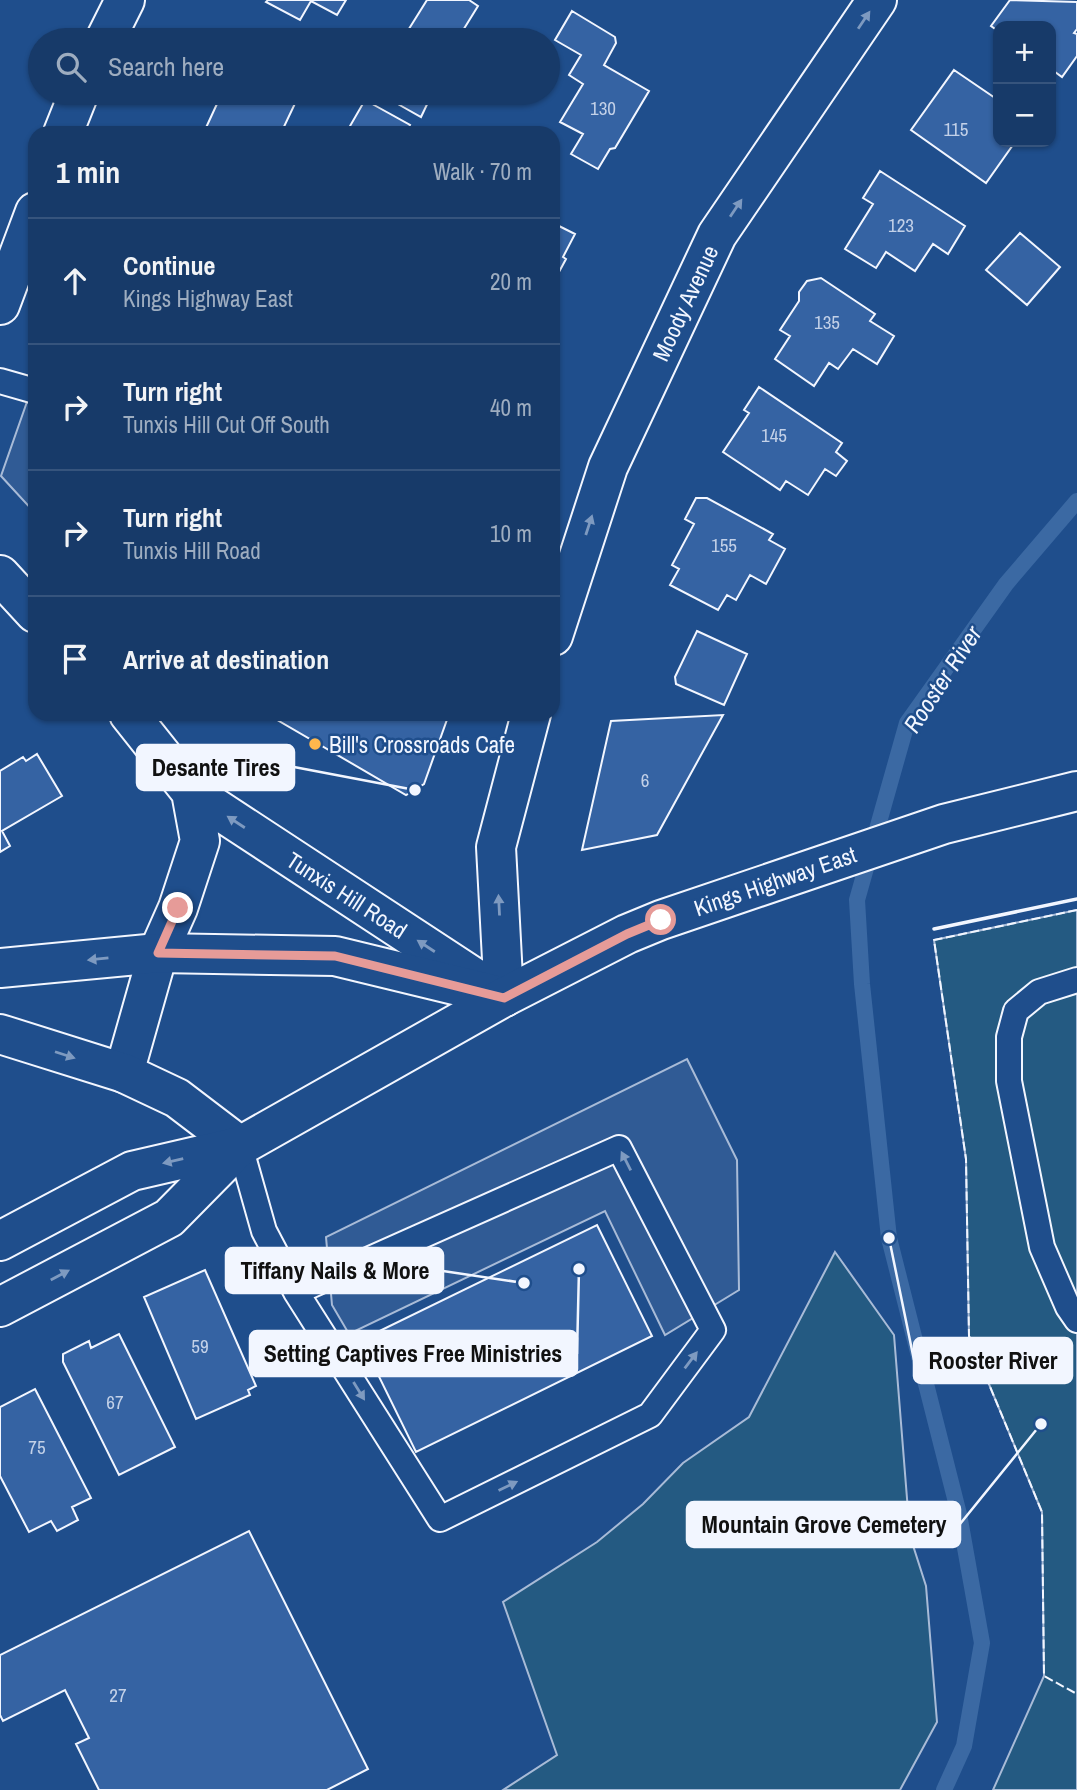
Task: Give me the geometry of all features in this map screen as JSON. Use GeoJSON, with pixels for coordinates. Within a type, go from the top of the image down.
{"type":"FeatureCollection","features":[{"type":"Feature","properties":{"kind":"main road"},"geometry":{"type":"LineString","coordinates":[[111,28],[125,0]]}},
{"type":"Feature","properties":{"kind":"main road","name":"Moody Avenue"},"geometry":{"type":"LineString","coordinates":[[560,590],[563,570],[608,467],[717,235],[877,0]]}},
{"type":"Feature","properties":{"kind":"main road"},"geometry":{"type":"LineString","coordinates":[[66,126],[74,105]]}},
{"type":"Feature","properties":{"kind":"main road"},"geometry":{"type":"LineString","coordinates":[[0,306],[28,231]]}},
{"type":"Feature","properties":{"kind":"main road"},"geometry":{"type":"LineString","coordinates":[[0,575],[28,605]]}},
{"type":"Feature","properties":{"kind":"main road","name":"Tunxis Hill Road"},"geometry":{"type":"LineString","coordinates":[[135,721],[191,792],[504,998]]}},
{"type":"Feature","properties":{"kind":"main road"},"geometry":{"type":"LineString","coordinates":[[0,968],[158,953],[335,956],[504,998],[496,847],[529,721]]}},
{"type":"Feature","properties":{"kind":"main road","name":"Kings Highway East"},"geometry":{"type":"LineString","coordinates":[[0,1307],[169,1218],[240,1146],[504,998],[627,934],[944,824],[1077,791]]}},
{"type":"Feature","properties":{"kind":"main road","name":"Tunxis Hill Road"},"geometry":{"type":"LineString","coordinates":[[124,1073],[158,953],[178,908],[200,841],[191,792]]}},
{"type":"Feature","properties":{"kind":"main road"},"geometry":{"type":"LineString","coordinates":[[0,1034],[124,1073],[177,1098],[240,1146]]}},
{"type":"Feature","properties":{"kind":"main road","name":"Kings Highway East"},"geometry":{"type":"LineString","coordinates":[[0,1241],[132,1171],[240,1146]]}},
{"type":"Feature","properties":{"kind":"lane"},"geometry":{"type":"LineString","coordinates":[[0,381],[28,389]]}},
{"type":"Feature","properties":{"kind":"lane"},"geometry":{"type":"LineString","coordinates":[[1077,980],[1039,992],[1016,1011],[1009,1037],[1009,1081],[1042,1247],[1068,1307],[1077,1320]]}},
{"type":"Feature","properties":{"kind":"lane"},"geometry":{"type":"LineString","coordinates":[[240,1146],[264,1231],[296,1292],[440,1519],[650,1415],[713,1330],[619,1148],[296,1292]]}},
{"type":"Feature","properties":{"kind":"shaded area"},"geometry":{"type":"Polygon","coordinates":[[[28,399],[28,505],[1,476],[28,399]]]}},
{"type":"Feature","properties":{"kind":"shaded area"},"geometry":{"type":"Polygon","coordinates":[[[1077,910],[1077,1790],[993,1790],[1044,1676],[1042,1512],[969,1336],[966,1159],[934,940],[1077,910]]]}},
{"type":"Feature","properties":{"kind":"shaded area"},"geometry":{"type":"Polygon","coordinates":[[[687,1059],[737,1160],[739,1290],[665,1335],[605,1211],[349,1334],[332,1305],[326,1237],[687,1059]]]}},
{"type":"Feature","properties":{"kind":"shaded area"},"geometry":{"type":"Polygon","coordinates":[[[835,1252],[894,1335],[910,1536],[926,1586],[937,1722],[900,1790],[503,1790],[557,1755],[503,1602],[597,1542],[643,1504],[683,1463],[749,1417],[835,1252]]]}},
{"type":"Feature","properties":{"kind":"building"},"geometry":{"type":"Polygon","coordinates":[[[346,0],[337,15],[311,1],[300,20],[266,2],[346,0]]]}},
{"type":"Feature","properties":{"kind":"building"},"geometry":{"type":"Polygon","coordinates":[[[427,0],[469,0],[478,6],[464,28],[410,28],[427,0]]]}},
{"type":"Feature","properties":{"kind":"building"},"geometry":{"type":"Polygon","coordinates":[[[1010,0],[1077,2],[1077,29],[1074,33],[1077,34],[1077,56],[1062,77],[1056,73],[1056,21],[995,21],[1010,0]]]}},
{"type":"Feature","properties":{"kind":"building"},"geometry":{"type":"Polygon","coordinates":[[[572,11],[615,37],[616,43],[604,65],[649,91],[615,148],[610,149],[598,169],[571,154],[583,134],[560,122],[583,84],[569,75],[581,55],[560,43],[560,31],[572,11]]]}},
{"type":"Feature","properties":{"kind":"building"},"geometry":{"type":"Polygon","coordinates":[[[954,70],[993,97],[993,147],[1011,147],[986,183],[911,130],[954,70]]]}},
{"type":"Feature","properties":{"kind":"building"},"geometry":{"type":"Polygon","coordinates":[[[216,105],[294,105],[284,126],[207,126],[216,105]]]}},
{"type":"Feature","properties":{"kind":"building"},"geometry":{"type":"Polygon","coordinates":[[[362,105],[374,105],[410,125],[410,126],[350,126],[362,105]]]}},
{"type":"Feature","properties":{"kind":"building"},"geometry":{"type":"Polygon","coordinates":[[[400,105],[427,105],[421,117],[400,105]]]}},
{"type":"Feature","properties":{"kind":"building"},"geometry":{"type":"Polygon","coordinates":[[[880,171],[965,226],[948,254],[933,244],[915,271],[886,252],[876,268],[845,249],[873,204],[863,198],[880,171]]]}},
{"type":"Feature","properties":{"kind":"building"},"geometry":{"type":"Polygon","coordinates":[[[560,226],[575,234],[563,257],[566,259],[560,270],[560,226]]]}},
{"type":"Feature","properties":{"kind":"building"},"geometry":{"type":"Polygon","coordinates":[[[1020,233],[1060,267],[1027,305],[986,270],[1020,233]]]}},
{"type":"Feature","properties":{"kind":"building"},"geometry":{"type":"Polygon","coordinates":[[[821,278],[875,314],[870,321],[894,336],[877,364],[853,349],[838,369],[829,363],[814,386],[775,359],[790,336],[780,330],[799,301],[799,292],[807,281],[821,278]]]}},
{"type":"Feature","properties":{"kind":"building"},"geometry":{"type":"Polygon","coordinates":[[[759,387],[842,443],[836,452],[847,461],[836,476],[825,469],[808,495],[786,481],[780,490],[723,452],[749,413],[744,410],[759,387]]]}},
{"type":"Feature","properties":{"kind":"building"},"geometry":{"type":"Polygon","coordinates":[[[696,498],[707,498],[773,534],[769,540],[785,549],[766,584],[750,575],[736,600],[727,595],[718,610],[670,585],[679,569],[672,565],[694,524],[685,519],[696,498]]]}},
{"type":"Feature","properties":{"kind":"building"},"geometry":{"type":"Polygon","coordinates":[[[697,631],[747,654],[724,705],[676,684],[675,677],[697,631]]]}},
{"type":"Feature","properties":{"kind":"building"},"geometry":{"type":"Polygon","coordinates":[[[723,715],[657,835],[582,850],[611,721],[723,715]]]}},
{"type":"Feature","properties":{"kind":"building"},"geometry":{"type":"Polygon","coordinates":[[[279,721],[446,721],[424,784],[406,795],[279,721]]]}},
{"type":"Feature","properties":{"kind":"building"},"geometry":{"type":"Polygon","coordinates":[[[37,754],[62,796],[2,831],[10,846],[0,852],[0,771],[23,757],[26,761],[37,754]]]}},
{"type":"Feature","properties":{"kind":"building"},"geometry":{"type":"Polygon","coordinates":[[[597,1225],[652,1336],[416,1452],[361,1340],[597,1225]]]}},
{"type":"Feature","properties":{"kind":"building"},"geometry":{"type":"Polygon","coordinates":[[[205,1270],[256,1386],[248,1390],[250,1395],[196,1419],[144,1297],[205,1270]]]}},
{"type":"Feature","properties":{"kind":"building"},"geometry":{"type":"Polygon","coordinates":[[[119,1334],[175,1447],[119,1475],[63,1362],[63,1354],[89,1341],[91,1348],[119,1334]]]}},
{"type":"Feature","properties":{"kind":"building"},"geometry":{"type":"Polygon","coordinates":[[[35,1389],[91,1498],[72,1507],[78,1520],[57,1531],[51,1521],[29,1532],[0,1476],[0,1407],[35,1389]]]}},
{"type":"Feature","properties":{"kind":"building"},"geometry":{"type":"Polygon","coordinates":[[[249,1531],[368,1769],[327,1790],[99,1790],[76,1744],[89,1738],[65,1690],[3,1721],[0,1715],[0,1655],[249,1531]]]}},
{"type":"Feature","properties":{"kind":"waterway","name":"Rooster River"},"geometry":{"type":"LineString","coordinates":[[944,1790],[964,1746],[982,1643],[959,1514],[889,1238],[862,984],[857,900],[907,723],[1006,584],[1077,501]]}},
{"type":"Feature","properties":{"kind":"fence"},"geometry":{"type":"LineString","coordinates":[[1077,910],[934,940],[966,1159],[969,1336],[1042,1512],[1044,1676],[1077,1694]]}},
{"type":"Feature","properties":{"kind":"wall"},"geometry":{"type":"LineString","coordinates":[[934,929],[1077,899]]}},
{"type":"Feature","properties":{"kind":"place","name":"Bill's Crossroads Cafe"},"geometry":{"type":"Point","coordinates":[315,744]}},
{"type":"Feature","properties":{"kind":"place","name":"Desante Tires"},"geometry":{"type":"Point","coordinates":[415,790]}},
{"type":"Feature","properties":{"kind":"place","name":"Rooster River"},"geometry":{"type":"Point","coordinates":[889,1238]}},
{"type":"Feature","properties":{"kind":"place","name":"Setting Captives Free Ministries"},"geometry":{"type":"Point","coordinates":[579,1269]}},
{"type":"Feature","properties":{"kind":"place","name":"Tiffany Nails & More"},"geometry":{"type":"Point","coordinates":[524,1283]}},
{"type":"Feature","properties":{"kind":"place","name":"Mountain Grove Cemetery"},"geometry":{"type":"Point","coordinates":[1041,1424]}},
{"type":"Feature","properties":{"kind":"route"},"geometry":{"type":"LineString","coordinates":[[178,908],[158,953],[335,956],[504,998],[627,934],[661,920]]}}]}
